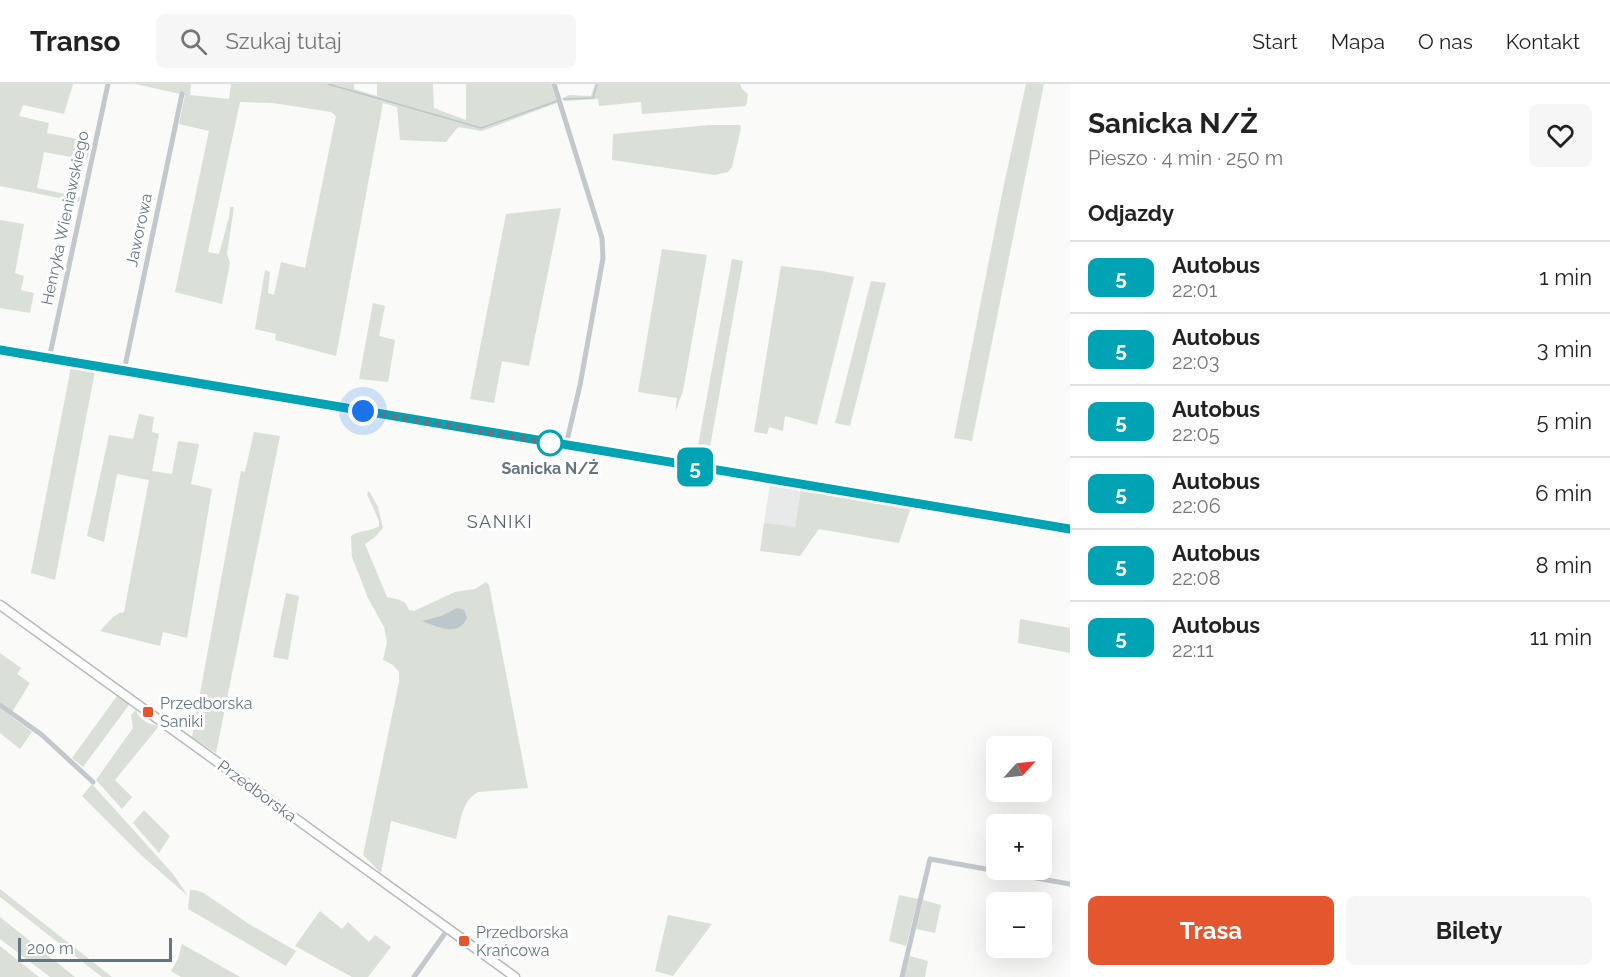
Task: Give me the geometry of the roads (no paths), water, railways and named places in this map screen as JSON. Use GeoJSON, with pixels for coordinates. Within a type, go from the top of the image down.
{"type":"FeatureCollection","features":[{"type":"Feature","properties":{"kind":"main road","name":"Przedborska"},"geometry":{"type":"LineString","coordinates":[[0,604],[515,977]]}},
{"type":"Feature","properties":{"kind":"street","name":"Henryka Wieniawskiego"},"geometry":{"type":"LineString","coordinates":[[49,359],[108,84]]}},
{"type":"Feature","properties":{"kind":"street"},"geometry":{"type":"LineString","coordinates":[[554,84],[602,238],[603,258],[580,385],[566,446]]}},
{"type":"Feature","properties":{"kind":"street","name":"Jaworowa"},"geometry":{"type":"LineString","coordinates":[[124,371],[182,94]]}},
{"type":"Feature","properties":{"kind":"street"},"geometry":{"type":"LineString","coordinates":[[0,350],[1070,529]]}},
{"type":"Feature","properties":{"kind":"street"},"geometry":{"type":"LineString","coordinates":[[0,705],[42,735],[93,782]]}},
{"type":"Feature","properties":{"kind":"street"},"geometry":{"type":"LineString","coordinates":[[902,977],[930,859],[1070,884]]}},
{"type":"Feature","properties":{"kind":"street"},"geometry":{"type":"LineString","coordinates":[[414,977],[448,928]]}},
{"type":"Feature","properties":{"kind":"waterway"},"geometry":{"type":"LineString","coordinates":[[328,84],[481,128],[557,101]]}},
{"type":"Feature","properties":{"kind":"waterway"},"geometry":{"type":"LineString","coordinates":[[563,99],[593,98],[597,84]]}},
{"type":"Feature","properties":{"kind":"place","name":"Sanicka N/Ż"},"geometry":{"type":"Point","coordinates":[550,443]}},
{"type":"Feature","properties":{"kind":"place","name":"Przedborska Saniki"},"geometry":{"type":"Point","coordinates":[148,712]}},
{"type":"Feature","properties":{"kind":"place","name":"Przedborska Krańcowa"},"geometry":{"type":"Point","coordinates":[464,941]}},
{"type":"Feature","properties":{"kind":"district","name":"SANIKI"},"geometry":{"type":"Point","coordinates":[500,521]}}]}
